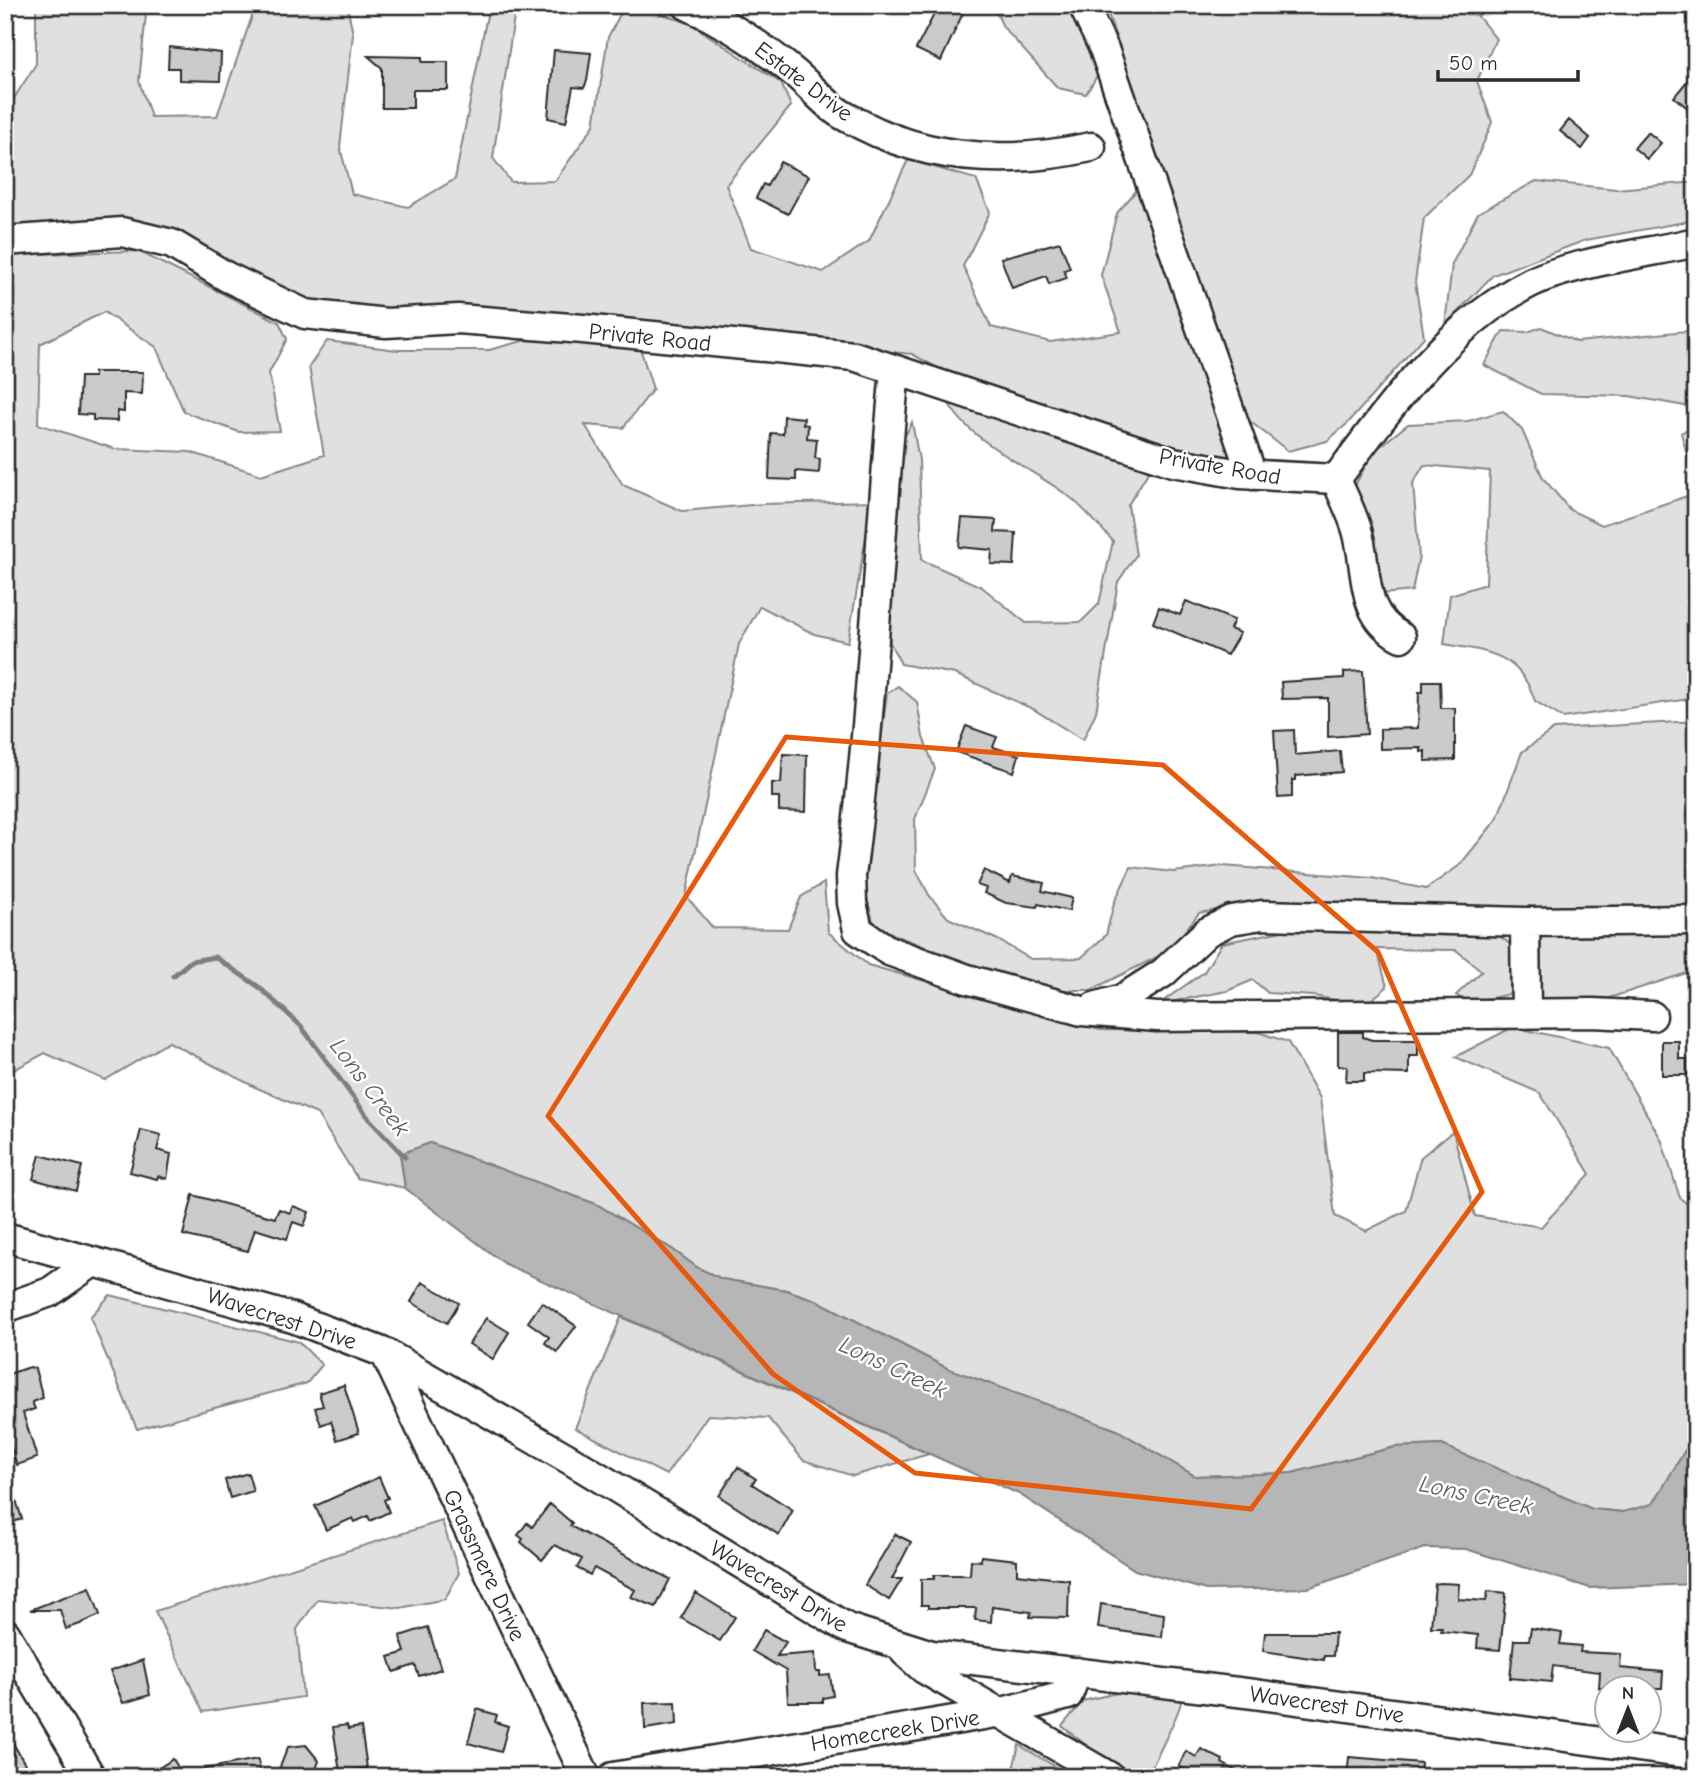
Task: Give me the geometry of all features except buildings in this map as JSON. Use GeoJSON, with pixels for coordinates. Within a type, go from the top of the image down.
{"type":"FeatureCollection","features":[{"type":"Feature","properties":{"kind":"street","name":"Estate Drive"},"geometry":{"type":"LineString","coordinates":[[687,5],[726,25],[791,70],[836,111],[879,134],[915,147],[987,158],[1045,157],[1091,147]]}},
{"type":"Feature","properties":{"kind":"street"},"geometry":{"type":"LineString","coordinates":[[1083,5],[1104,49],[1252,475]]}},
{"type":"Feature","properties":{"kind":"street","name":"Private Road"},"geometry":{"type":"LineString","coordinates":[[5,241],[122,232],[172,244],[227,277],[306,314],[386,323],[458,319],[855,356],[1173,462],[1252,475],[1336,479]]}},
{"type":"Feature","properties":{"kind":"street"},"geometry":{"type":"LineString","coordinates":[[1401,636],[1387,629],[1374,614],[1368,596],[1357,531],[1336,479],[1373,426],[1437,356],[1497,304],[1531,282],[1575,269],[1696,242]]}},
{"type":"Feature","properties":{"kind":"street"},"geometry":{"type":"LineString","coordinates":[[895,370],[885,471],[876,640],[851,876],[852,903],[858,930],[889,951],[967,979],[1082,1011],[1157,1017],[1526,1014],[1652,1016]]}},
{"type":"Feature","properties":{"kind":"street"},"geometry":{"type":"LineString","coordinates":[[1082,1011],[1122,999],[1163,973],[1207,932],[1231,920],[1262,915],[1525,922],[1696,920]]}},
{"type":"Feature","properties":{"kind":"street"},"geometry":{"type":"LineString","coordinates":[[1525,922],[1526,1014]]}},
{"type":"Feature","properties":{"kind":"street","name":"Wavecrest Drive"},"geometry":{"type":"LineString","coordinates":[[5,1237],[293,1318],[385,1353],[559,1454],[847,1628],[895,1644],[932,1655],[1254,1693],[1696,1755]]}},
{"type":"Feature","properties":{"kind":"street"},"geometry":{"type":"LineString","coordinates":[[5,1308],[50,1292],[93,1262]]}},
{"type":"Feature","properties":{"kind":"street","name":"Grassmere Drive"},"geometry":{"type":"LineString","coordinates":[[385,1353],[586,1777]]}},
{"type":"Feature","properties":{"kind":"street"},"geometry":{"type":"LineString","coordinates":[[5,1633],[91,1777]]}},
{"type":"Feature","properties":{"kind":"street"},"geometry":{"type":"LineString","coordinates":[[895,1644],[924,1669],[1110,1777]]}},
{"type":"Feature","properties":{"kind":"street","name":"Homecreek Drive"},"geometry":{"type":"LineString","coordinates":[[613,1777],[1002,1712],[1068,1695],[1077,1672]]}},
{"type":"Feature","properties":{"kind":"highlighted area"},"geometry":{"type":"Polygon","coordinates":[[[786,737],[1163,765],[1378,952],[1482,1192],[1251,1509],[915,1473],[773,1374],[548,1116],[786,737]]]}},
{"type":"Feature","properties":{"kind":"shaded area"},"geometry":{"type":"Polygon","coordinates":[[[36,5],[147,5],[139,81],[151,117],[217,116],[256,5],[347,5],[353,34],[340,147],[352,194],[408,207],[455,179],[489,5],[504,5],[514,17],[493,158],[511,182],[555,181],[594,125],[608,37],[625,5],[638,5],[691,24],[781,83],[791,106],[726,185],[751,248],[823,272],[869,241],[908,160],[976,179],[990,212],[963,266],[991,327],[1050,342],[1121,332],[1101,275],[1117,213],[1141,185],[1232,450],[1228,459],[1202,457],[965,383],[912,354],[462,310],[358,313],[313,305],[140,226],[5,232],[5,112],[36,64],[36,5]]]}},
{"type":"Feature","properties":{"kind":"shaded area"},"geometry":{"type":"Polygon","coordinates":[[[993,5],[1066,5],[1100,71],[1086,94],[1058,88],[1003,27],[993,5]]]}},
{"type":"Feature","properties":{"kind":"shaded area"},"geometry":{"type":"Polygon","coordinates":[[[1105,5],[1469,5],[1496,39],[1477,81],[1492,122],[1487,135],[1469,175],[1424,218],[1415,282],[1424,337],[1348,423],[1327,441],[1288,451],[1248,420],[1105,5]]]}},
{"type":"Feature","properties":{"kind":"shaded area"},"geometry":{"type":"Polygon","coordinates":[[[1536,181],[1616,189],[1696,182],[1696,220],[1586,240],[1493,275],[1445,325],[1452,264],[1478,213],[1536,181]]]}},
{"type":"Feature","properties":{"kind":"shaded area"},"geometry":{"type":"Polygon","coordinates":[[[138,251],[279,322],[287,339],[269,373],[280,431],[239,432],[184,412],[156,347],[104,312],[40,344],[38,424],[115,449],[190,452],[261,475],[324,455],[309,367],[327,341],[397,350],[489,350],[538,337],[640,348],[653,389],[623,428],[585,425],[623,485],[682,511],[763,504],[872,501],[848,642],[814,634],[760,606],[739,644],[686,896],[713,928],[788,929],[801,897],[824,883],[828,932],[868,965],[1100,1030],[1258,1032],[1288,1042],[1320,1098],[1335,1216],[1366,1231],[1406,1211],[1421,1157],[1453,1131],[1475,1216],[1541,1227],[1590,1174],[1540,1093],[1455,1057],[1513,1027],[1609,1048],[1661,1139],[1680,1198],[1696,1211],[1696,1432],[1653,1504],[1623,1512],[1592,1509],[1442,1445],[1395,1447],[1292,1473],[1195,1476],[1117,1430],[946,1368],[816,1300],[786,1290],[722,1279],[698,1268],[672,1249],[596,1204],[430,1143],[400,1154],[405,1188],[357,1178],[317,1114],[255,1087],[169,1042],[105,1080],[45,1053],[10,1072],[5,1065],[5,255],[138,251]]]}},
{"type":"Feature","properties":{"kind":"shaded area"},"geometry":{"type":"Polygon","coordinates":[[[1541,327],[1577,342],[1696,330],[1696,408],[1629,396],[1541,394],[1484,365],[1503,331],[1528,332],[1541,327]]]}},
{"type":"Feature","properties":{"kind":"shaded area"},"geometry":{"type":"Polygon","coordinates":[[[944,393],[1152,466],[1128,505],[1136,555],[1118,582],[1096,712],[1083,740],[1033,709],[955,674],[901,664],[890,643],[887,596],[893,460],[912,422],[919,460],[922,560],[982,587],[1026,623],[1081,622],[1099,604],[1113,541],[1073,500],[980,438],[952,409],[944,393]]]}},
{"type":"Feature","properties":{"kind":"shaded area"},"geometry":{"type":"Polygon","coordinates":[[[1503,411],[1522,430],[1543,478],[1570,510],[1602,525],[1696,493],[1696,698],[1563,718],[1535,701],[1520,673],[1500,657],[1488,652],[1444,644],[1450,595],[1486,584],[1490,471],[1424,465],[1413,483],[1419,557],[1412,591],[1383,594],[1370,573],[1351,493],[1372,453],[1408,424],[1468,421],[1503,411]]]}},
{"type":"Feature","properties":{"kind":"shaded area"},"geometry":{"type":"Polygon","coordinates":[[[1696,424],[1696,486],[1681,433],[1696,424]]]}},
{"type":"Feature","properties":{"kind":"shaded area"},"geometry":{"type":"Polygon","coordinates":[[[898,686],[917,702],[923,737],[935,769],[915,819],[916,870],[929,895],[948,918],[996,939],[1031,959],[1081,958],[1106,935],[1114,903],[1131,867],[1173,872],[1223,866],[1372,878],[1426,889],[1460,865],[1497,819],[1522,752],[1554,729],[1696,721],[1696,913],[1243,906],[1199,913],[1169,951],[1091,990],[1041,990],[899,937],[874,925],[863,883],[887,693],[898,686]]]}},
{"type":"Feature","properties":{"kind":"shaded area"},"geometry":{"type":"Polygon","coordinates":[[[1328,922],[1495,932],[1511,945],[1510,994],[1468,1003],[1456,995],[1482,971],[1456,950],[1377,949],[1387,987],[1365,1005],[1313,996],[1268,993],[1253,980],[1227,991],[1159,1004],[1204,972],[1222,943],[1328,922]]]}},
{"type":"Feature","properties":{"kind":"shaded area"},"geometry":{"type":"Polygon","coordinates":[[[1696,931],[1696,970],[1606,999],[1540,1001],[1532,959],[1543,934],[1696,931]]]}},
{"type":"Feature","properties":{"kind":"shaded area"},"geometry":{"type":"Polygon","coordinates":[[[110,1295],[299,1342],[322,1365],[307,1383],[137,1429],[90,1317],[110,1295]]]}},
{"type":"Feature","properties":{"kind":"shaded area"},"geometry":{"type":"Polygon","coordinates":[[[621,1317],[929,1454],[853,1476],[803,1460],[768,1418],[708,1415],[666,1475],[575,1428],[621,1317]]]}},
{"type":"Feature","properties":{"kind":"shaded area"},"geometry":{"type":"Polygon","coordinates":[[[442,1521],[459,1573],[445,1599],[400,1608],[318,1599],[297,1629],[303,1697],[203,1712],[155,1611],[442,1521]]]}},
{"type":"Feature","properties":{"kind":"shaded area"},"geometry":{"type":"Polygon","coordinates":[[[1125,1691],[1181,1701],[1147,1777],[1126,1777],[1062,1726],[1083,1701],[1125,1691]]]}},
{"type":"Feature","properties":{"kind":"shaded area"},"geometry":{"type":"Polygon","coordinates":[[[1019,1745],[1071,1776],[1072,1777],[1011,1777],[1019,1745]]]}},
{"type":"Feature","properties":{"kind":"water"},"geometry":{"type":"Polygon","coordinates":[[[430,1143],[596,1204],[672,1249],[698,1268],[722,1279],[786,1290],[816,1300],[947,1368],[1117,1430],[1195,1476],[1292,1473],[1395,1447],[1442,1445],[1592,1509],[1623,1512],[1653,1504],[1696,1432],[1696,1584],[1590,1588],[1466,1549],[1425,1548],[1308,1588],[1206,1590],[1135,1570],[1019,1494],[505,1264],[405,1188],[400,1154],[430,1143]]]}},
{"type":"Feature","properties":{"kind":"waterway","name":"Lons Creek"},"geometry":{"type":"LineString","coordinates":[[173,976],[191,961],[215,957],[259,987],[301,1026],[369,1119],[405,1157]]}}]}
